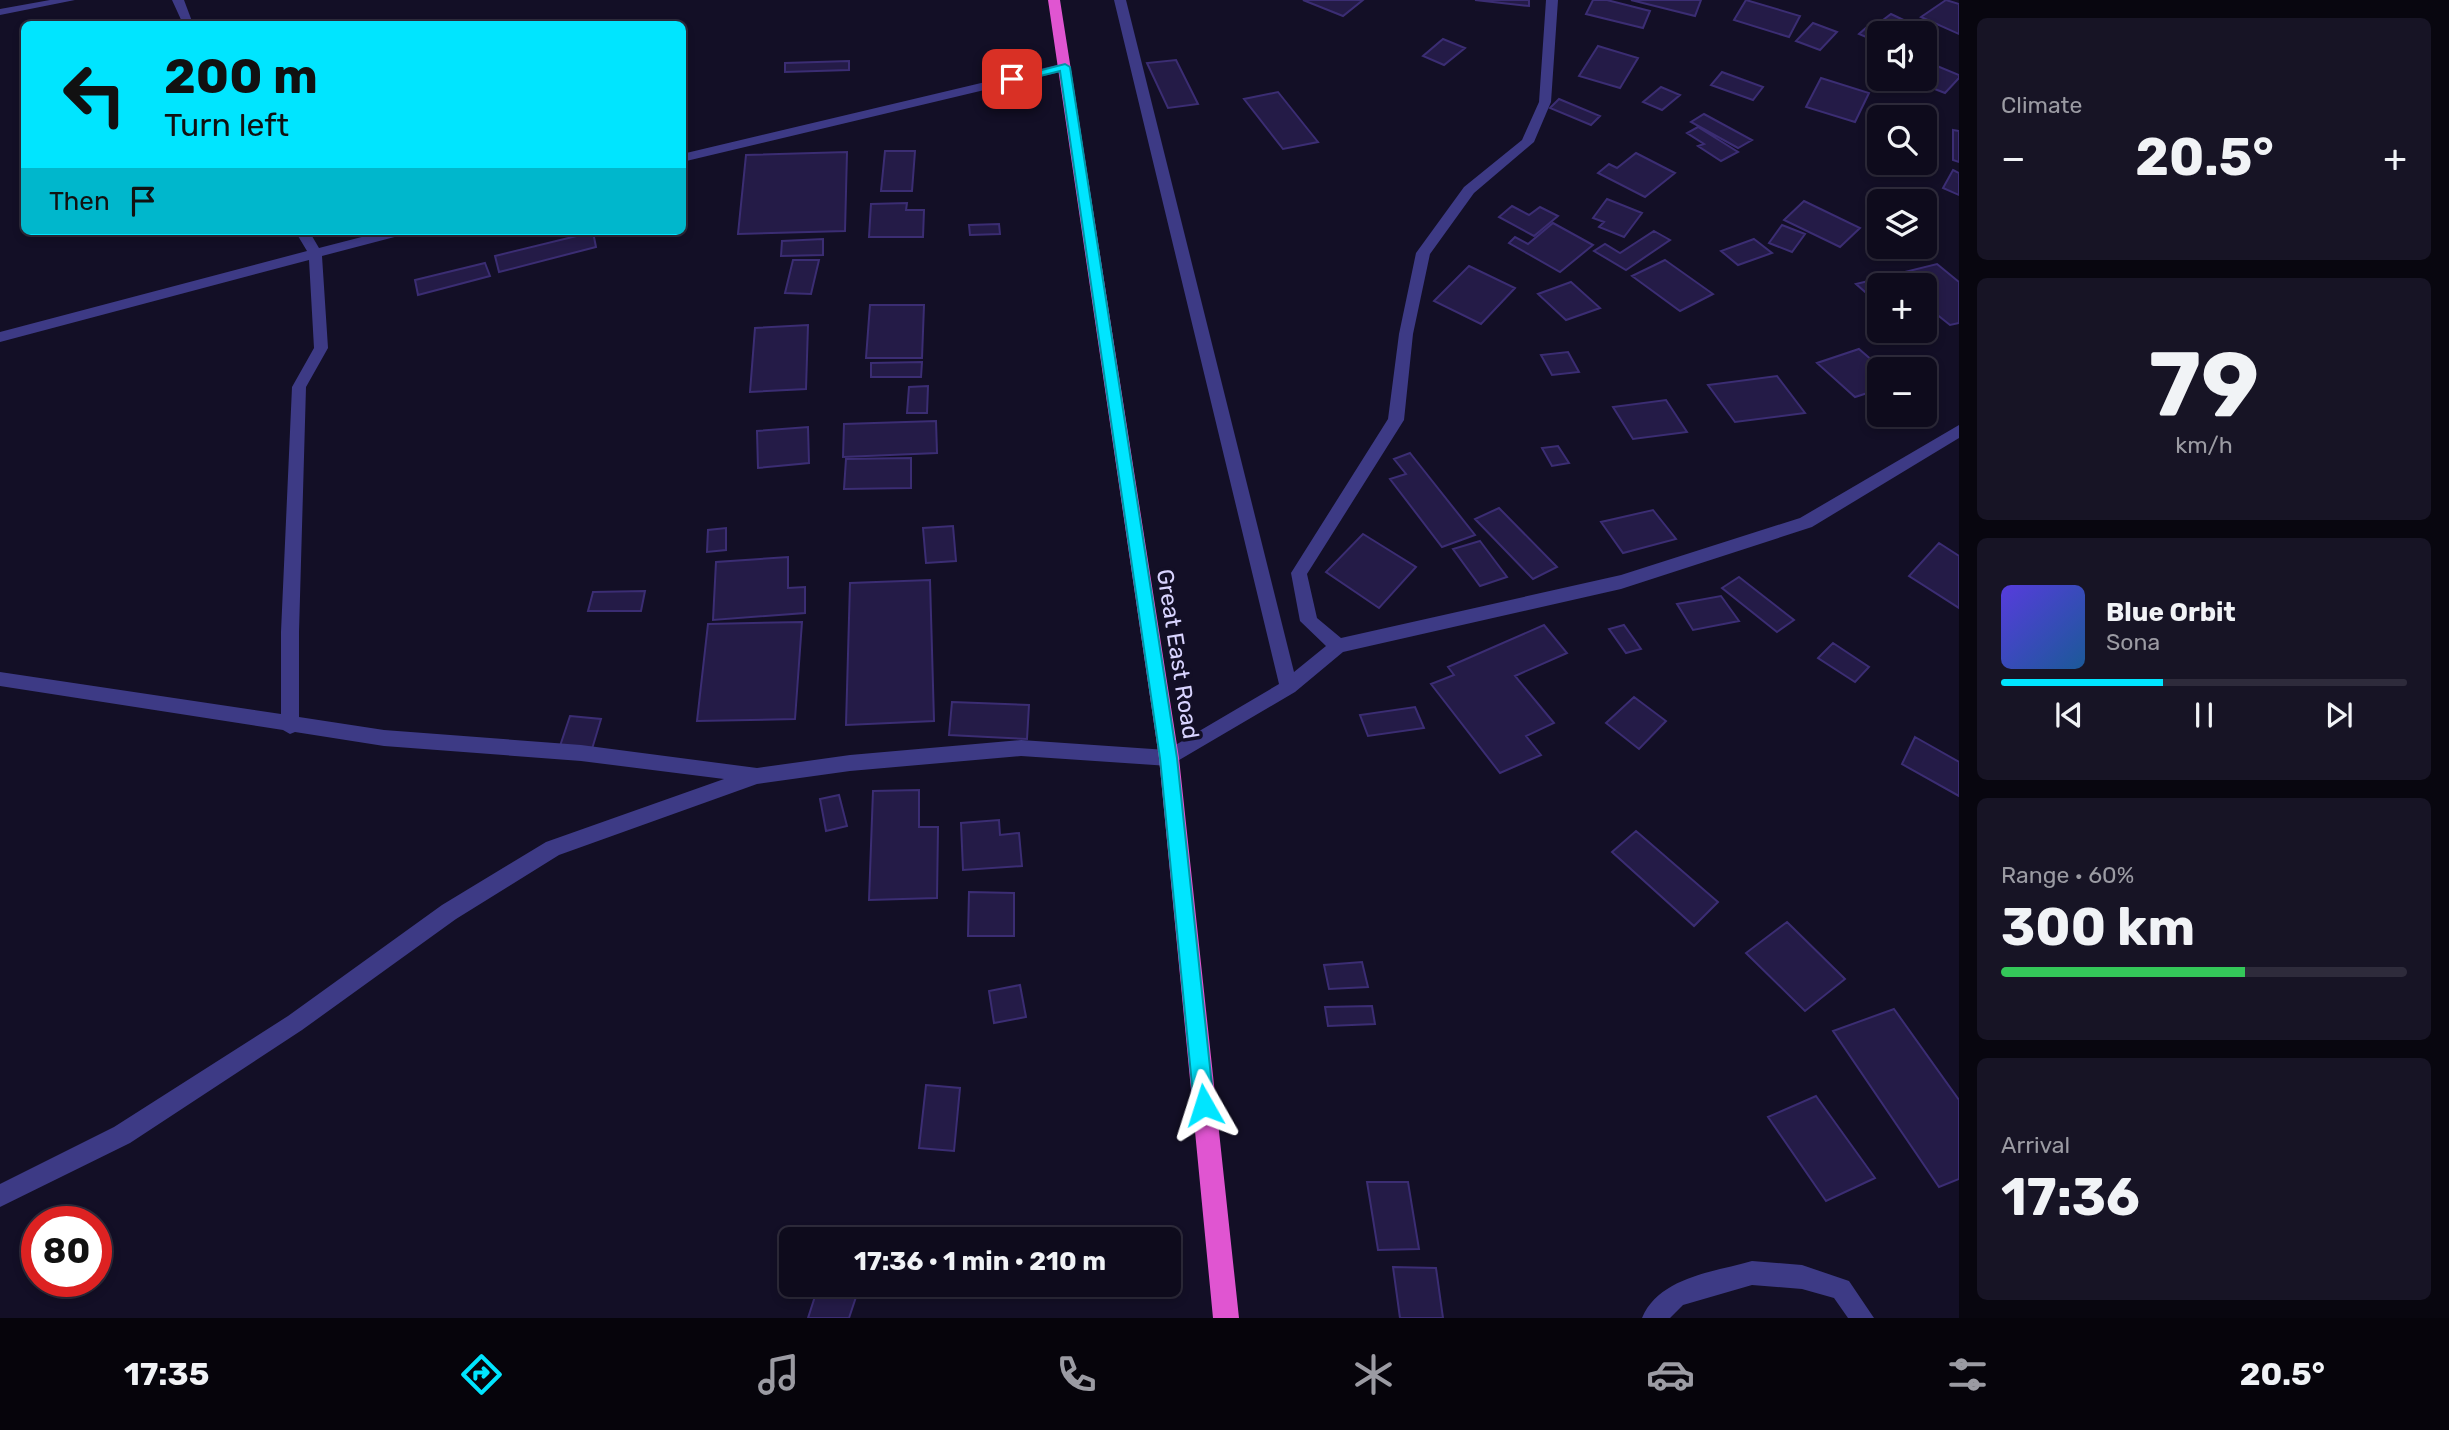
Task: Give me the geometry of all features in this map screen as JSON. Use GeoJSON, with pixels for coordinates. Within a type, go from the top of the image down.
{"type":"FeatureCollection","features":[{"type":"Feature","properties":{"kind":"highway","name":"Great East Road"},"geometry":{"type":"LineString","coordinates":[[1054,0],[1169,758],[1226,1318]]}},
{"type":"Feature","properties":{"kind":"street"},"geometry":{"type":"LineString","coordinates":[[0,12],[69,0]]}},
{"type":"Feature","properties":{"kind":"street"},"geometry":{"type":"LineString","coordinates":[[178,0],[187,21]]}},
{"type":"Feature","properties":{"kind":"street"},"geometry":{"type":"LineString","coordinates":[[1120,0],[1289,687]]}},
{"type":"Feature","properties":{"kind":"street"},"geometry":{"type":"LineString","coordinates":[[1338,646],[1309,621],[1299,573],[1396,419],[1406,334],[1423,253],[1469,190],[1528,142],[1545,102],[1552,0]]}},
{"type":"Feature","properties":{"kind":"street"},"geometry":{"type":"LineString","coordinates":[[686,157],[1065,67]]}},
{"type":"Feature","properties":{"kind":"street"},"geometry":{"type":"LineString","coordinates":[[686,152],[698,154]]}},
{"type":"Feature","properties":{"kind":"street"},"geometry":{"type":"LineString","coordinates":[[290,726],[290,618],[299,387],[321,348],[315,253],[304,235]]}},
{"type":"Feature","properties":{"kind":"street"},"geometry":{"type":"LineString","coordinates":[[0,337],[385,235]]}},
{"type":"Feature","properties":{"kind":"street"},"geometry":{"type":"LineString","coordinates":[[0,1196],[122,1135],[296,1023],[449,912],[553,848],[757,776],[850,763],[1021,748],[1169,758],[1289,687],[1338,646],[1621,582],[1806,523],[1959,431]]}},
{"type":"Feature","properties":{"kind":"street"},"geometry":{"type":"LineString","coordinates":[[0,679],[290,726],[384,738],[581,752],[757,776]]}},
{"type":"Feature","properties":{"kind":"street"},"geometry":{"type":"LineString","coordinates":[[1654,1318],[1676,1295],[1752,1273],[1802,1277],[1841,1289],[1863,1318]]}},
{"type":"Feature","properties":{"kind":"building"},"geometry":{"type":"Polygon","coordinates":[[[1303,0],[1363,0],[1343,16],[1303,0]]]}},
{"type":"Feature","properties":{"kind":"building"},"geometry":{"type":"Polygon","coordinates":[[[1475,0],[1529,0],[1529,6],[1475,0]]]}},
{"type":"Feature","properties":{"kind":"building"},"geometry":{"type":"Polygon","coordinates":[[[1593,0],[1607,0],[1650,11],[1643,28],[1586,14],[1593,0]]]}},
{"type":"Feature","properties":{"kind":"building"},"geometry":{"type":"Polygon","coordinates":[[[1631,0],[1701,0],[1695,16],[1631,0]]]}},
{"type":"Feature","properties":{"kind":"building"},"geometry":{"type":"Polygon","coordinates":[[[1746,0],[1800,16],[1789,37],[1734,20],[1746,0]]]}},
{"type":"Feature","properties":{"kind":"building"},"geometry":{"type":"Polygon","coordinates":[[[1946,0],[1959,4],[1959,34],[1937,24],[1937,21],[1921,17],[1946,0]]]}},
{"type":"Feature","properties":{"kind":"building"},"geometry":{"type":"Polygon","coordinates":[[[1891,14],[1906,21],[1885,21],[1883,20],[1891,14]]]}},
{"type":"Feature","properties":{"kind":"building"},"geometry":{"type":"Polygon","coordinates":[[[1813,23],[1837,32],[1820,50],[1796,41],[1813,23]]]}},
{"type":"Feature","properties":{"kind":"building"},"geometry":{"type":"Polygon","coordinates":[[[1867,27],[1867,37],[1859,34],[1867,27]]]}},
{"type":"Feature","properties":{"kind":"building"},"geometry":{"type":"Polygon","coordinates":[[[1443,39],[1465,48],[1444,65],[1423,56],[1443,39]]]}},
{"type":"Feature","properties":{"kind":"building"},"geometry":{"type":"Polygon","coordinates":[[[1598,46],[1638,58],[1620,88],[1579,76],[1598,46]]]}},
{"type":"Feature","properties":{"kind":"building"},"geometry":{"type":"Polygon","coordinates":[[[1176,60],[1198,104],[1168,108],[1147,63],[1176,60]]]}},
{"type":"Feature","properties":{"kind":"building"},"geometry":{"type":"Polygon","coordinates":[[[849,61],[849,70],[785,72],[785,63],[849,61]]]}},
{"type":"Feature","properties":{"kind":"building"},"geometry":{"type":"Polygon","coordinates":[[[1937,66],[1959,75],[1945,93],[1937,90],[1937,66]]]}},
{"type":"Feature","properties":{"kind":"building"},"geometry":{"type":"Polygon","coordinates":[[[1722,72],[1763,87],[1753,100],[1711,85],[1722,72]]]}},
{"type":"Feature","properties":{"kind":"building"},"geometry":{"type":"Polygon","coordinates":[[[1821,78],[1869,93],[1855,122],[1806,107],[1821,78]]]}},
{"type":"Feature","properties":{"kind":"building"},"geometry":{"type":"Polygon","coordinates":[[[1661,87],[1680,95],[1662,110],[1643,102],[1661,87]]]}},
{"type":"Feature","properties":{"kind":"building"},"geometry":{"type":"Polygon","coordinates":[[[1278,92],[1318,142],[1283,149],[1244,99],[1278,92]]]}},
{"type":"Feature","properties":{"kind":"building"},"geometry":{"type":"Polygon","coordinates":[[[1559,99],[1600,116],[1591,125],[1550,108],[1559,99]]]}},
{"type":"Feature","properties":{"kind":"building"},"geometry":{"type":"Polygon","coordinates":[[[1704,114],[1752,140],[1738,148],[1691,122],[1704,114]]]}},
{"type":"Feature","properties":{"kind":"building"},"geometry":{"type":"Polygon","coordinates":[[[1698,127],[1738,152],[1721,161],[1698,146],[1704,144],[1687,133],[1698,127]]]}},
{"type":"Feature","properties":{"kind":"building"},"geometry":{"type":"Polygon","coordinates":[[[1953,130],[1959,131],[1959,162],[1953,160],[1953,130]]]}},
{"type":"Feature","properties":{"kind":"building"},"geometry":{"type":"Polygon","coordinates":[[[885,151],[915,151],[912,191],[881,191],[885,151]]]}},
{"type":"Feature","properties":{"kind":"building"},"geometry":{"type":"Polygon","coordinates":[[[847,152],[845,231],[738,234],[746,155],[847,152]]]}},
{"type":"Feature","properties":{"kind":"building"},"geometry":{"type":"Polygon","coordinates":[[[1636,153],[1675,173],[1645,197],[1598,173],[1609,164],[1617,168],[1636,153]]]}},
{"type":"Feature","properties":{"kind":"building"},"geometry":{"type":"Polygon","coordinates":[[[1953,170],[1959,173],[1959,195],[1943,188],[1953,170]]]}},
{"type":"Feature","properties":{"kind":"building"},"geometry":{"type":"Polygon","coordinates":[[[1607,199],[1642,213],[1624,237],[1599,227],[1604,222],[1593,218],[1607,199]]]}},
{"type":"Feature","properties":{"kind":"building"},"geometry":{"type":"Polygon","coordinates":[[[1804,201],[1860,228],[1840,247],[1784,220],[1804,201]]]}},
{"type":"Feature","properties":{"kind":"building"},"geometry":{"type":"Polygon","coordinates":[[[907,203],[906,210],[924,210],[923,237],[869,237],[871,204],[907,203]]]}},
{"type":"Feature","properties":{"kind":"building"},"geometry":{"type":"Polygon","coordinates":[[[1512,206],[1529,215],[1540,207],[1558,216],[1534,236],[1499,217],[1512,206]]]}},
{"type":"Feature","properties":{"kind":"building"},"geometry":{"type":"Polygon","coordinates":[[[1553,223],[1593,245],[1560,272],[1509,243],[1515,237],[1528,244],[1553,223]]]}},
{"type":"Feature","properties":{"kind":"building"},"geometry":{"type":"Polygon","coordinates":[[[999,224],[1000,234],[970,235],[969,225],[999,224]]]}},
{"type":"Feature","properties":{"kind":"building"},"geometry":{"type":"Polygon","coordinates":[[[1782,225],[1805,234],[1792,252],[1769,243],[1782,225]]]}},
{"type":"Feature","properties":{"kind":"building"},"geometry":{"type":"Polygon","coordinates":[[[1654,231],[1670,240],[1626,270],[1594,251],[1605,244],[1620,253],[1654,231]]]}},
{"type":"Feature","properties":{"kind":"building"},"geometry":{"type":"Polygon","coordinates":[[[581,235],[594,235],[596,247],[499,272],[495,256],[581,235]]]}},
{"type":"Feature","properties":{"kind":"building"},"geometry":{"type":"Polygon","coordinates":[[[823,239],[823,255],[781,256],[782,241],[823,239]]]}},
{"type":"Feature","properties":{"kind":"building"},"geometry":{"type":"Polygon","coordinates":[[[1754,239],[1772,253],[1738,265],[1721,251],[1754,239]]]}},
{"type":"Feature","properties":{"kind":"building"},"geometry":{"type":"Polygon","coordinates":[[[793,260],[819,260],[811,294],[785,293],[793,260]]]}},
{"type":"Feature","properties":{"kind":"building"},"geometry":{"type":"Polygon","coordinates":[[[1665,260],[1713,294],[1680,311],[1632,276],[1665,260]]]}},
{"type":"Feature","properties":{"kind":"building"},"geometry":{"type":"Polygon","coordinates":[[[485,263],[490,276],[418,295],[415,280],[485,263]]]}},
{"type":"Feature","properties":{"kind":"building"},"geometry":{"type":"Polygon","coordinates":[[[1937,264],[1959,282],[1959,323],[1950,325],[1937,315],[1937,273],[1901,273],[1937,264]]]}},
{"type":"Feature","properties":{"kind":"building"},"geometry":{"type":"Polygon","coordinates":[[[1469,266],[1515,288],[1481,324],[1434,301],[1469,266]]]}},
{"type":"Feature","properties":{"kind":"building"},"geometry":{"type":"Polygon","coordinates":[[[1867,281],[1867,294],[1856,284],[1867,281]]]}},
{"type":"Feature","properties":{"kind":"building"},"geometry":{"type":"Polygon","coordinates":[[[1571,282],[1600,308],[1566,320],[1538,294],[1571,282]]]}},
{"type":"Feature","properties":{"kind":"building"},"geometry":{"type":"Polygon","coordinates":[[[870,305],[924,305],[922,358],[866,358],[870,305]]]}},
{"type":"Feature","properties":{"kind":"building"},"geometry":{"type":"Polygon","coordinates":[[[808,325],[806,389],[750,392],[755,328],[808,325]]]}},
{"type":"Feature","properties":{"kind":"building"},"geometry":{"type":"Polygon","coordinates":[[[1859,349],[1868,357],[1867,393],[1855,397],[1817,363],[1859,349]]]}},
{"type":"Feature","properties":{"kind":"building"},"geometry":{"type":"Polygon","coordinates":[[[1568,352],[1579,372],[1552,375],[1541,355],[1568,352]]]}},
{"type":"Feature","properties":{"kind":"building"},"geometry":{"type":"Polygon","coordinates":[[[922,362],[921,377],[871,377],[871,363],[922,362]]]}},
{"type":"Feature","properties":{"kind":"building"},"geometry":{"type":"Polygon","coordinates":[[[1777,376],[1805,413],[1735,422],[1708,385],[1777,376]]]}},
{"type":"Feature","properties":{"kind":"building"},"geometry":{"type":"Polygon","coordinates":[[[928,386],[927,413],[907,413],[909,387],[928,386]]]}},
{"type":"Feature","properties":{"kind":"building"},"geometry":{"type":"Polygon","coordinates":[[[1666,400],[1687,432],[1633,439],[1613,407],[1666,400]]]}},
{"type":"Feature","properties":{"kind":"building"},"geometry":{"type":"Polygon","coordinates":[[[936,421],[937,453],[843,457],[844,424],[936,421]]]}},
{"type":"Feature","properties":{"kind":"building"},"geometry":{"type":"Polygon","coordinates":[[[808,427],[809,463],[758,468],[757,431],[808,427]]]}},
{"type":"Feature","properties":{"kind":"building"},"geometry":{"type":"Polygon","coordinates":[[[1558,446],[1569,463],[1552,466],[1542,448],[1558,446]]]}},
{"type":"Feature","properties":{"kind":"building"},"geometry":{"type":"Polygon","coordinates":[[[1410,453],[1475,535],[1442,547],[1390,479],[1406,474],[1394,459],[1410,453]]]}},
{"type":"Feature","properties":{"kind":"building"},"geometry":{"type":"Polygon","coordinates":[[[911,458],[911,488],[844,489],[846,459],[911,458]]]}},
{"type":"Feature","properties":{"kind":"building"},"geometry":{"type":"Polygon","coordinates":[[[1499,508],[1557,567],[1533,579],[1475,519],[1499,508]]]}},
{"type":"Feature","properties":{"kind":"building"},"geometry":{"type":"Polygon","coordinates":[[[1653,510],[1676,539],[1623,553],[1601,522],[1653,510]]]}},
{"type":"Feature","properties":{"kind":"building"},"geometry":{"type":"Polygon","coordinates":[[[953,526],[956,561],[926,563],[923,528],[953,526]]]}},
{"type":"Feature","properties":{"kind":"building"},"geometry":{"type":"Polygon","coordinates":[[[726,528],[726,550],[707,552],[708,530],[726,528]]]}},
{"type":"Feature","properties":{"kind":"building"},"geometry":{"type":"Polygon","coordinates":[[[1363,534],[1416,567],[1379,608],[1326,572],[1363,534]]]}},
{"type":"Feature","properties":{"kind":"building"},"geometry":{"type":"Polygon","coordinates":[[[1480,541],[1507,577],[1480,586],[1453,549],[1480,541]]]}},
{"type":"Feature","properties":{"kind":"building"},"geometry":{"type":"Polygon","coordinates":[[[1939,543],[1959,556],[1959,608],[1909,576],[1939,543]]]}},
{"type":"Feature","properties":{"kind":"building"},"geometry":{"type":"Polygon","coordinates":[[[788,557],[788,588],[805,587],[805,613],[713,620],[716,562],[788,557]]]}},
{"type":"Feature","properties":{"kind":"building"},"geometry":{"type":"Polygon","coordinates":[[[1739,577],[1794,620],[1777,632],[1722,588],[1739,577]]]}},
{"type":"Feature","properties":{"kind":"building"},"geometry":{"type":"Polygon","coordinates":[[[930,580],[934,721],[846,725],[850,583],[930,580]]]}},
{"type":"Feature","properties":{"kind":"building"},"geometry":{"type":"Polygon","coordinates":[[[645,591],[641,611],[588,611],[593,592],[645,591]]]}},
{"type":"Feature","properties":{"kind":"building"},"geometry":{"type":"Polygon","coordinates":[[[1721,596],[1739,621],[1693,630],[1677,604],[1721,596]]]}},
{"type":"Feature","properties":{"kind":"building"},"geometry":{"type":"Polygon","coordinates":[[[802,622],[795,719],[697,721],[708,624],[802,622]]]}},
{"type":"Feature","properties":{"kind":"building"},"geometry":{"type":"Polygon","coordinates":[[[1544,625],[1567,653],[1515,676],[1554,723],[1526,736],[1541,755],[1500,773],[1431,684],[1454,675],[1448,667],[1544,625]]]}},
{"type":"Feature","properties":{"kind":"building"},"geometry":{"type":"Polygon","coordinates":[[[1624,625],[1641,649],[1626,653],[1609,629],[1624,625]]]}},
{"type":"Feature","properties":{"kind":"building"},"geometry":{"type":"Polygon","coordinates":[[[1833,643],[1869,667],[1855,682],[1818,658],[1833,643]]]}},
{"type":"Feature","properties":{"kind":"building"},"geometry":{"type":"Polygon","coordinates":[[[1634,697],[1666,721],[1639,749],[1606,723],[1634,697]]]}},
{"type":"Feature","properties":{"kind":"building"},"geometry":{"type":"Polygon","coordinates":[[[952,702],[1029,705],[1027,739],[949,735],[952,702]]]}},
{"type":"Feature","properties":{"kind":"building"},"geometry":{"type":"Polygon","coordinates":[[[1415,707],[1424,728],[1368,736],[1360,715],[1415,707]]]}},
{"type":"Feature","properties":{"kind":"building"},"geometry":{"type":"Polygon","coordinates":[[[570,716],[601,719],[592,749],[560,746],[570,716]]]}},
{"type":"Feature","properties":{"kind":"building"},"geometry":{"type":"Polygon","coordinates":[[[1915,737],[1959,762],[1959,796],[1902,764],[1915,737]]]}},
{"type":"Feature","properties":{"kind":"building"},"geometry":{"type":"Polygon","coordinates":[[[919,790],[919,827],[938,827],[937,898],[869,900],[873,791],[919,790]]]}},
{"type":"Feature","properties":{"kind":"building"},"geometry":{"type":"Polygon","coordinates":[[[839,795],[847,826],[826,831],[820,799],[839,795]]]}},
{"type":"Feature","properties":{"kind":"building"},"geometry":{"type":"Polygon","coordinates":[[[999,820],[1000,835],[1019,833],[1022,866],[963,870],[961,823],[999,820]]]}},
{"type":"Feature","properties":{"kind":"building"},"geometry":{"type":"Polygon","coordinates":[[[1636,831],[1718,902],[1694,926],[1612,852],[1636,831]]]}},
{"type":"Feature","properties":{"kind":"building"},"geometry":{"type":"Polygon","coordinates":[[[969,892],[1014,893],[1014,936],[968,936],[969,892]]]}},
{"type":"Feature","properties":{"kind":"building"},"geometry":{"type":"Polygon","coordinates":[[[1787,922],[1845,979],[1805,1011],[1746,953],[1787,922]]]}},
{"type":"Feature","properties":{"kind":"building"},"geometry":{"type":"Polygon","coordinates":[[[1362,962],[1368,987],[1329,989],[1324,965],[1362,962]]]}},
{"type":"Feature","properties":{"kind":"building"},"geometry":{"type":"Polygon","coordinates":[[[1020,985],[1026,1017],[994,1023],[989,991],[1020,985]]]}},
{"type":"Feature","properties":{"kind":"building"},"geometry":{"type":"Polygon","coordinates":[[[1372,1006],[1375,1024],[1328,1026],[1325,1007],[1372,1006]]]}},
{"type":"Feature","properties":{"kind":"building"},"geometry":{"type":"Polygon","coordinates":[[[1894,1009],[1959,1100],[1959,1179],[1939,1187],[1833,1031],[1894,1009]]]}},
{"type":"Feature","properties":{"kind":"building"},"geometry":{"type":"Polygon","coordinates":[[[926,1085],[960,1088],[954,1151],[919,1148],[926,1085]]]}},
{"type":"Feature","properties":{"kind":"building"},"geometry":{"type":"Polygon","coordinates":[[[1816,1096],[1875,1178],[1826,1201],[1768,1117],[1816,1096]]]}},
{"type":"Feature","properties":{"kind":"building"},"geometry":{"type":"Polygon","coordinates":[[[1367,1182],[1408,1182],[1419,1249],[1378,1250],[1367,1182]]]}},
{"type":"Feature","properties":{"kind":"building"},"geometry":{"type":"Polygon","coordinates":[[[1393,1267],[1436,1268],[1443,1318],[1400,1318],[1393,1267]]]}},
{"type":"Feature","properties":{"kind":"building"},"geometry":{"type":"Polygon","coordinates":[[[815,1297],[856,1297],[849,1318],[808,1318],[815,1297]]]}},
{"type":"Feature","properties":{"kind":"route"},"geometry":{"type":"LineString","coordinates":[[1012,79],[1065,67],[1169,758],[1204,1105]]}}]}
